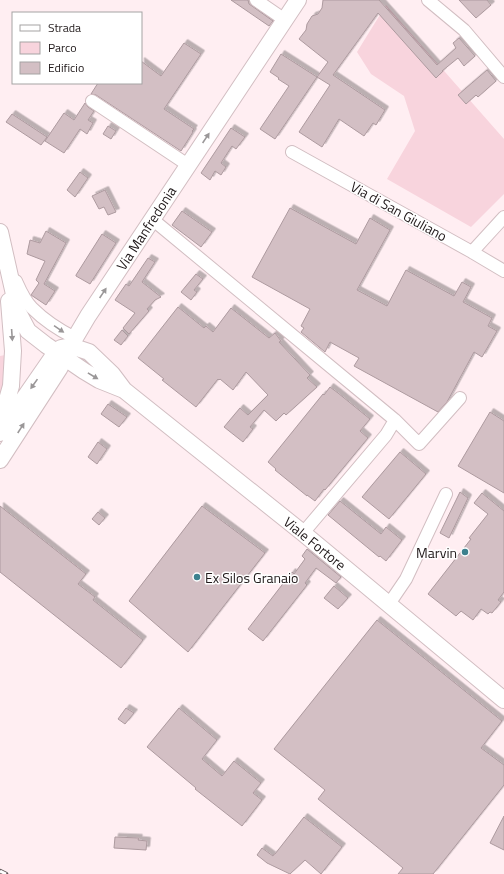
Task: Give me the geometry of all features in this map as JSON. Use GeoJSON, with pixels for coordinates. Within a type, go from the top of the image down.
{"type":"FeatureCollection","features":[{"type":"Feature","properties":{"kind":"main road"},"geometry":{"type":"LineString","coordinates":[[285,20],[290,0]]}},
{"type":"Feature","properties":{"kind":"main road","name":"Via Manfredonia"},"geometry":{"type":"LineString","coordinates":[[0,433],[67,349],[298,0]]}},
{"type":"Feature","properties":{"kind":"main road"},"geometry":{"type":"LineString","coordinates":[[0,232],[18,312],[28,331],[46,345],[67,349]]}},
{"type":"Feature","properties":{"kind":"main road"},"geometry":{"type":"LineString","coordinates":[[0,425],[11,386],[13,351],[4,254]]}},
{"type":"Feature","properties":{"kind":"main road"},"geometry":{"type":"LineString","coordinates":[[88,316],[84,339],[89,352]]}},
{"type":"Feature","properties":{"kind":"main road","name":"Via Manfredonia"},"geometry":{"type":"LineString","coordinates":[[0,460],[59,369],[67,349]]}},
{"type":"Feature","properties":{"kind":"main road","name":"Viale Fortore"},"geometry":{"type":"LineString","coordinates":[[67,349],[89,352],[112,374],[124,390],[303,533],[504,700]]}},
{"type":"Feature","properties":{"kind":"main road","name":"Viale Fortore"},"geometry":{"type":"LineString","coordinates":[[67,349],[99,380],[124,390]]}},
{"type":"Feature","properties":{"kind":"street"},"geometry":{"type":"LineString","coordinates":[[256,0],[285,20]]}},
{"type":"Feature","properties":{"kind":"street"},"geometry":{"type":"LineString","coordinates":[[428,0],[464,30],[504,77]]}},
{"type":"Feature","properties":{"kind":"street"},"geometry":{"type":"LineString","coordinates":[[92,101],[188,165]]}},
{"type":"Feature","properties":{"kind":"street","name":"Via di San Giuliano"},"geometry":{"type":"LineString","coordinates":[[292,152],[504,271]]}},
{"type":"Feature","properties":{"kind":"street"},"geometry":{"type":"LineString","coordinates":[[472,252],[504,217]]}},
{"type":"Feature","properties":{"kind":"street"},"geometry":{"type":"LineString","coordinates":[[152,219],[395,420],[419,444],[460,398]]}},
{"type":"Feature","properties":{"kind":"street"},"geometry":{"type":"LineString","coordinates":[[4,254],[21,292],[31,307],[60,330],[67,349]]}},
{"type":"Feature","properties":{"kind":"street"},"geometry":{"type":"LineString","coordinates":[[303,533],[386,435],[395,420]]}},
{"type":"Feature","properties":{"kind":"street"},"geometry":{"type":"LineString","coordinates":[[389,604],[406,579],[446,494]]}},
{"type":"Feature","properties":{"kind":"green space"},"geometry":{"type":"Polygon","coordinates":[[[386,5],[504,139],[504,194],[471,227],[387,179],[415,131],[404,96],[371,74],[357,52],[386,5]]]}},
{"type":"Feature","properties":{"kind":"green space"},"geometry":{"type":"Polygon","coordinates":[[[5,355],[5,399],[0,410],[0,356],[5,355]]]}},
{"type":"Feature","properties":{"kind":"building"},"geometry":{"type":"Polygon","coordinates":[[[231,0],[248,0],[249,4],[273,21],[269,26],[231,0]]]}},
{"type":"Feature","properties":{"kind":"building"},"geometry":{"type":"Polygon","coordinates":[[[323,0],[379,0],[437,65],[456,48],[453,43],[459,38],[475,56],[464,66],[458,58],[436,78],[378,13],[333,75],[385,110],[376,125],[373,123],[364,136],[339,119],[322,147],[299,132],[330,85],[317,77],[328,62],[299,39],[306,30],[307,24],[312,16],[318,14],[322,8],[323,0]]]}},
{"type":"Feature","properties":{"kind":"building"},"geometry":{"type":"Polygon","coordinates":[[[459,0],[487,0],[491,5],[476,18],[459,0]]]}},
{"type":"Feature","properties":{"kind":"building"},"geometry":{"type":"Polygon","coordinates":[[[184,43],[201,54],[164,109],[194,129],[181,151],[96,95],[91,94],[97,84],[142,84],[142,62],[161,76],[184,43]]]}},
{"type":"Feature","properties":{"kind":"building"},"geometry":{"type":"Polygon","coordinates":[[[281,54],[317,77],[275,139],[260,129],[289,86],[270,72],[281,54]]]}},
{"type":"Feature","properties":{"kind":"building"},"geometry":{"type":"Polygon","coordinates":[[[487,70],[496,81],[478,97],[476,95],[466,104],[458,95],[487,70]]]}},
{"type":"Feature","properties":{"kind":"building"},"geometry":{"type":"Polygon","coordinates":[[[85,103],[94,111],[88,120],[93,123],[87,134],[80,129],[64,153],[45,141],[64,113],[74,120],[85,103]]]}},
{"type":"Feature","properties":{"kind":"building"},"geometry":{"type":"Polygon","coordinates":[[[12,114],[47,137],[41,145],[6,122],[12,114]]]}},
{"type":"Feature","properties":{"kind":"building"},"geometry":{"type":"Polygon","coordinates":[[[108,126],[116,131],[111,139],[103,134],[108,126]]]}},
{"type":"Feature","properties":{"kind":"building"},"geometry":{"type":"Polygon","coordinates":[[[231,128],[245,137],[236,149],[232,146],[221,163],[226,167],[221,175],[215,171],[210,180],[201,173],[231,128]]]}},
{"type":"Feature","properties":{"kind":"building"},"geometry":{"type":"Polygon","coordinates":[[[80,172],[88,178],[75,197],[67,190],[80,172]]]}},
{"type":"Feature","properties":{"kind":"building"},"geometry":{"type":"Polygon","coordinates":[[[105,190],[116,212],[108,215],[104,207],[99,209],[92,196],[105,190]]]}},
{"type":"Feature","properties":{"kind":"building"},"geometry":{"type":"Polygon","coordinates":[[[290,208],[356,244],[370,218],[390,230],[357,290],[387,306],[406,270],[454,296],[462,282],[471,287],[463,302],[492,318],[488,326],[497,331],[482,357],[474,352],[447,402],[438,412],[354,366],[359,358],[330,342],[325,352],[301,332],[304,328],[301,326],[310,309],[252,277],[290,208]]]}},
{"type":"Feature","properties":{"kind":"building"},"geometry":{"type":"Polygon","coordinates":[[[182,211],[212,232],[201,247],[172,225],[182,211]]]}},
{"type":"Feature","properties":{"kind":"building"},"geometry":{"type":"Polygon","coordinates":[[[46,231],[66,243],[44,284],[55,291],[46,305],[31,295],[39,283],[36,280],[45,261],[27,254],[30,240],[40,243],[46,231]]]}},
{"type":"Feature","properties":{"kind":"building"},"geometry":{"type":"Polygon","coordinates":[[[102,234],[116,243],[90,284],[76,275],[102,234]]]}},
{"type":"Feature","properties":{"kind":"building"},"geometry":{"type":"Polygon","coordinates":[[[148,258],[155,262],[142,282],[161,297],[155,300],[147,309],[149,311],[129,334],[123,328],[135,313],[115,300],[126,284],[129,286],[148,258]]]}},
{"type":"Feature","properties":{"kind":"building"},"geometry":{"type":"Polygon","coordinates":[[[196,274],[203,279],[194,290],[197,292],[191,300],[181,292],[196,274]]]}},
{"type":"Feature","properties":{"kind":"building"},"geometry":{"type":"Polygon","coordinates":[[[178,307],[204,328],[206,326],[213,332],[231,308],[269,338],[275,333],[281,341],[279,342],[310,375],[307,378],[317,387],[286,415],[284,413],[276,421],[264,410],[250,427],[253,429],[243,442],[224,427],[240,408],[248,415],[268,395],[246,372],[233,390],[218,379],[196,407],[162,380],[164,379],[138,358],[178,307]]]}},
{"type":"Feature","properties":{"kind":"building"},"geometry":{"type":"Polygon","coordinates":[[[122,330],[128,336],[121,345],[114,340],[122,330]]]}},
{"type":"Feature","properties":{"kind":"building"},"geometry":{"type":"Polygon","coordinates":[[[330,387],[370,419],[360,431],[368,438],[315,501],[275,470],[276,469],[268,462],[330,387]]]}},
{"type":"Feature","properties":{"kind":"building"},"geometry":{"type":"Polygon","coordinates":[[[108,404],[127,417],[119,427],[101,414],[108,404]]]}},
{"type":"Feature","properties":{"kind":"building"},"geometry":{"type":"Polygon","coordinates":[[[490,412],[504,421],[504,493],[458,466],[490,412]]]}},
{"type":"Feature","properties":{"kind":"building"},"geometry":{"type":"Polygon","coordinates":[[[98,442],[107,449],[97,464],[88,457],[98,442]]]}},
{"type":"Feature","properties":{"kind":"building"},"geometry":{"type":"Polygon","coordinates":[[[400,452],[426,474],[389,519],[362,497],[400,452]]]}},
{"type":"Feature","properties":{"kind":"building"},"geometry":{"type":"Polygon","coordinates":[[[460,492],[468,498],[449,538],[440,533],[460,492]]]}},
{"type":"Feature","properties":{"kind":"building"},"geometry":{"type":"Polygon","coordinates":[[[482,493],[504,511],[504,592],[498,600],[501,602],[492,613],[490,612],[488,614],[481,609],[473,620],[461,611],[456,616],[428,594],[471,539],[469,538],[488,514],[474,503],[482,493]]]}},
{"type":"Feature","properties":{"kind":"building"},"geometry":{"type":"Polygon","coordinates":[[[340,501],[381,534],[386,527],[402,540],[386,561],[380,556],[379,557],[328,515],[340,501]]]}},
{"type":"Feature","properties":{"kind":"building"},"geometry":{"type":"Polygon","coordinates":[[[0,506],[86,574],[78,584],[95,597],[93,600],[143,640],[121,668],[0,572],[0,506]]]}},
{"type":"Feature","properties":{"kind":"building","name":"Ex Silos Granaio"},"geometry":{"type":"Polygon","coordinates":[[[202,506],[265,553],[188,652],[129,601],[202,506]]]}},
{"type":"Feature","properties":{"kind":"building"},"geometry":{"type":"Polygon","coordinates":[[[98,512],[105,518],[99,525],[92,519],[98,512]]]}},
{"type":"Feature","properties":{"kind":"building"},"geometry":{"type":"Polygon","coordinates":[[[307,549],[341,577],[336,583],[316,568],[305,583],[307,585],[263,641],[248,629],[292,572],[294,574],[305,559],[302,556],[307,549]]]}},
{"type":"Feature","properties":{"kind":"building"},"geometry":{"type":"Polygon","coordinates":[[[334,586],[348,598],[338,609],[324,598],[334,586]]]}},
{"type":"Feature","properties":{"kind":"building"},"geometry":{"type":"Polygon","coordinates":[[[377,620],[502,721],[481,748],[504,765],[504,785],[433,874],[398,874],[403,868],[318,799],[325,790],[274,749],[377,620]]]}},
{"type":"Feature","properties":{"kind":"building"},"geometry":{"type":"Polygon","coordinates":[[[126,708],[134,713],[125,724],[118,719],[126,708]]]}},
{"type":"Feature","properties":{"kind":"building"},"geometry":{"type":"Polygon","coordinates":[[[179,708],[217,740],[202,759],[222,776],[234,761],[261,783],[253,793],[262,800],[242,826],[195,789],[196,788],[147,747],[179,708]]]}},
{"type":"Feature","properties":{"kind":"building"},"geometry":{"type":"Polygon","coordinates":[[[504,816],[504,850],[490,843],[504,816]]]}},
{"type":"Feature","properties":{"kind":"building"},"geometry":{"type":"Polygon","coordinates":[[[304,817],[342,847],[321,874],[305,860],[290,874],[267,863],[257,855],[262,848],[273,856],[304,817]]]}},
{"type":"Feature","properties":{"kind":"building"},"geometry":{"type":"Polygon","coordinates":[[[115,837],[139,838],[138,840],[147,841],[146,850],[114,848],[115,837]]]}},
{"type":"Feature","properties":{"kind":"railway"},"geometry":{"type":"LineString","coordinates":[[0,871],[6,874]]}},
{"type":"Feature","properties":{"kind":"place","name":"Marvin"},"geometry":{"type":"Point","coordinates":[465,552]}},
{"type":"Feature","properties":{"kind":"place","name":"Ex Silos Granaio"},"geometry":{"type":"Point","coordinates":[197,577]}}]}
